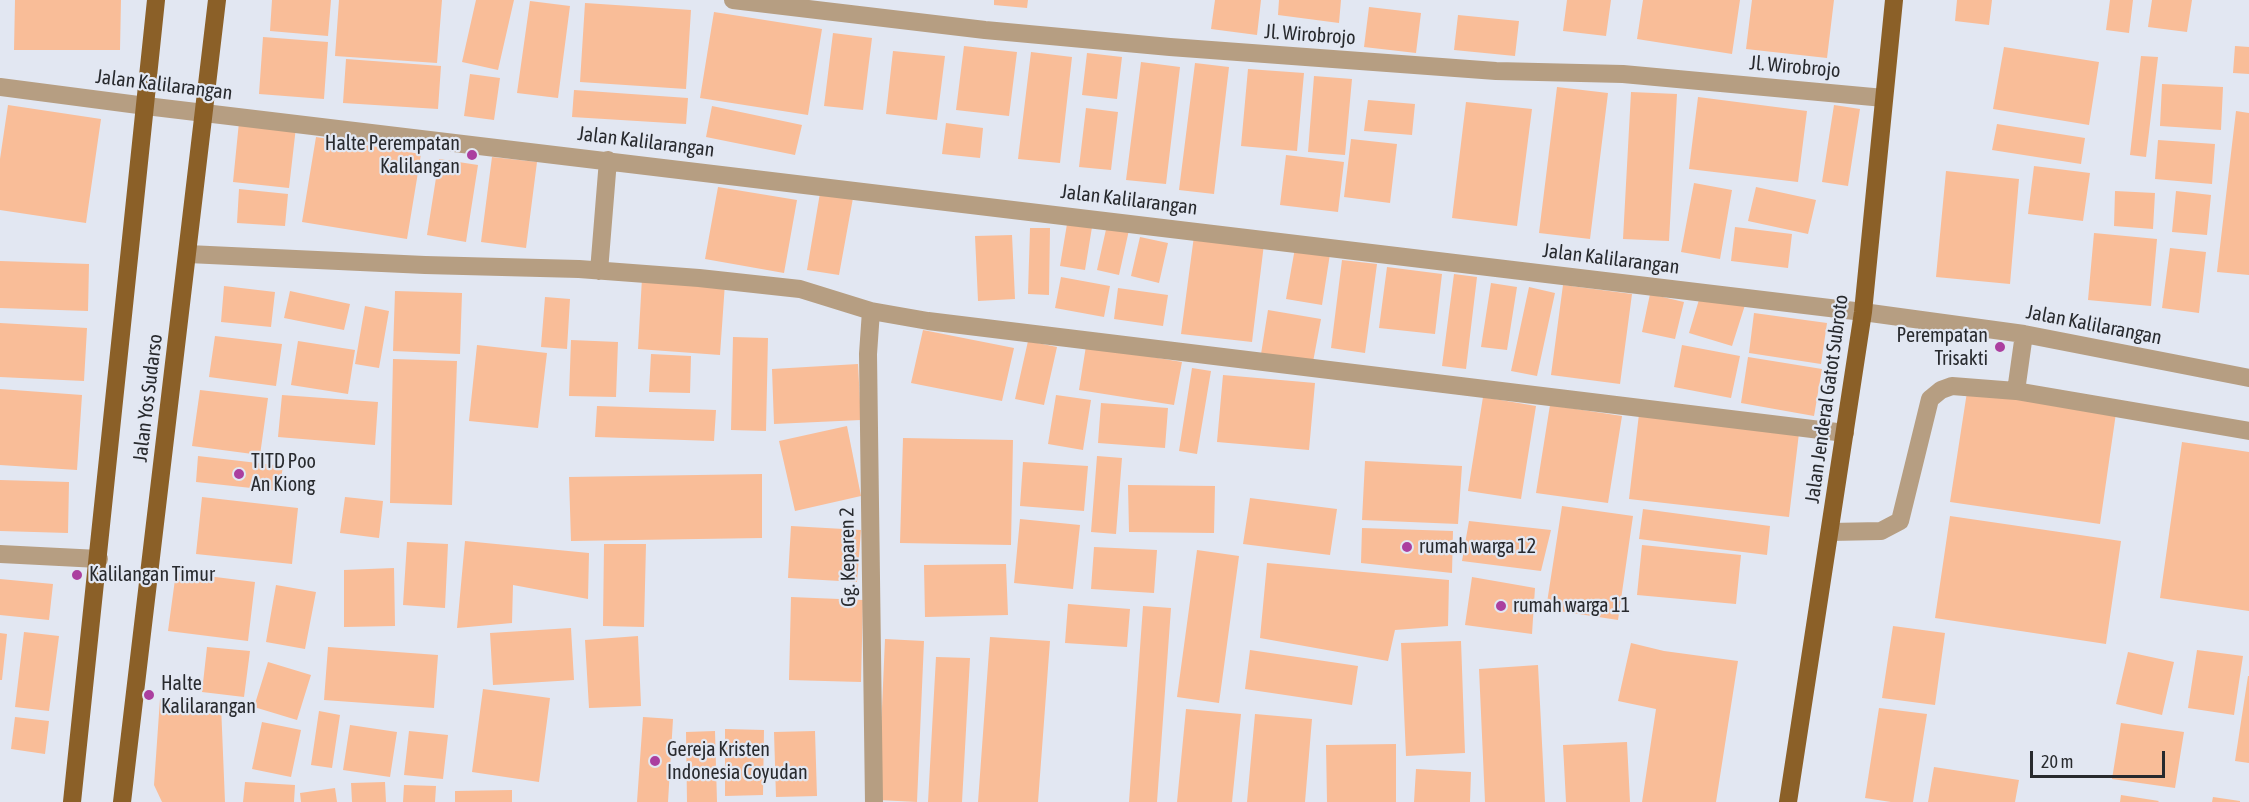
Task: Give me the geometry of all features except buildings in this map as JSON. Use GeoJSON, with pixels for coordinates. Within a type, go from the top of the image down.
{"type":"FeatureCollection","features":[{"type":"Feature","properties":{"kind":"main road","name":"Jalan Yos Sudarso"},"geometry":{"type":"LineString","coordinates":[[72,802],[156,0]]}},
{"type":"Feature","properties":{"kind":"main road","name":"Jalan Yos Sudarso"},"geometry":{"type":"LineString","coordinates":[[122,802],[217,0]]}},
{"type":"Feature","properties":{"kind":"main road","name":"Jalan Jenderal Gatot Subroto"},"geometry":{"type":"LineString","coordinates":[[1788,802],[1863,312],[1894,0]]}},
{"type":"Feature","properties":{"kind":"street","name":"Jl. Wirobrojo"},"geometry":{"type":"LineString","coordinates":[[733,0],[985,30],[1170,47],[1496,71],[1623,74],[1884,98]]}},
{"type":"Feature","properties":{"kind":"street","name":"Jalan Kalilarangan"},"geometry":{"type":"LineString","coordinates":[[0,87],[1863,312],[2024,334],[2249,378]]}},
{"type":"Feature","properties":{"kind":"street"},"geometry":{"type":"LineString","coordinates":[[599,271],[608,160]]}},
{"type":"Feature","properties":{"kind":"street"},"geometry":{"type":"LineString","coordinates":[[188,254],[599,271],[699,278],[800,289],[871,311],[928,321],[1845,433]]}},
{"type":"Feature","properties":{"kind":"street","name":"Gg. Keparen 2"},"geometry":{"type":"LineString","coordinates":[[871,311],[868,366],[874,802]]}},
{"type":"Feature","properties":{"kind":"street"},"geometry":{"type":"LineString","coordinates":[[2016,391],[2024,334]]}},
{"type":"Feature","properties":{"kind":"street"},"geometry":{"type":"LineString","coordinates":[[1830,532],[1881,531],[1900,521],[1930,399],[1936,393],[1952,386],[2016,391],[2249,432]]}},
{"type":"Feature","properties":{"kind":"street"},"geometry":{"type":"LineString","coordinates":[[0,554],[99,559]]}},
{"type":"Feature","properties":{"kind":"place","name":"Halte Perempatan Kalilangan"},"geometry":{"type":"Point","coordinates":[472,155]}},
{"type":"Feature","properties":{"kind":"place","name":"Perempatan Trisakti"},"geometry":{"type":"Point","coordinates":[2000,347]}},
{"type":"Feature","properties":{"kind":"place","name":"TITD Poo An Kiong"},"geometry":{"type":"Point","coordinates":[239,474]}},
{"type":"Feature","properties":{"kind":"place","name":"rumah warga 12"},"geometry":{"type":"Point","coordinates":[1407,547]}},
{"type":"Feature","properties":{"kind":"place","name":"Kalilangan Timur"},"geometry":{"type":"Point","coordinates":[77,575]}},
{"type":"Feature","properties":{"kind":"place","name":"rumah warga 11"},"geometry":{"type":"Point","coordinates":[1501,606]}},
{"type":"Feature","properties":{"kind":"place","name":"Halte Kalilarangan"},"geometry":{"type":"Point","coordinates":[149,695]}},
{"type":"Feature","properties":{"kind":"place","name":"Gereja Kristen Indonesia Coyudan"},"geometry":{"type":"Point","coordinates":[655,761]}}]}
